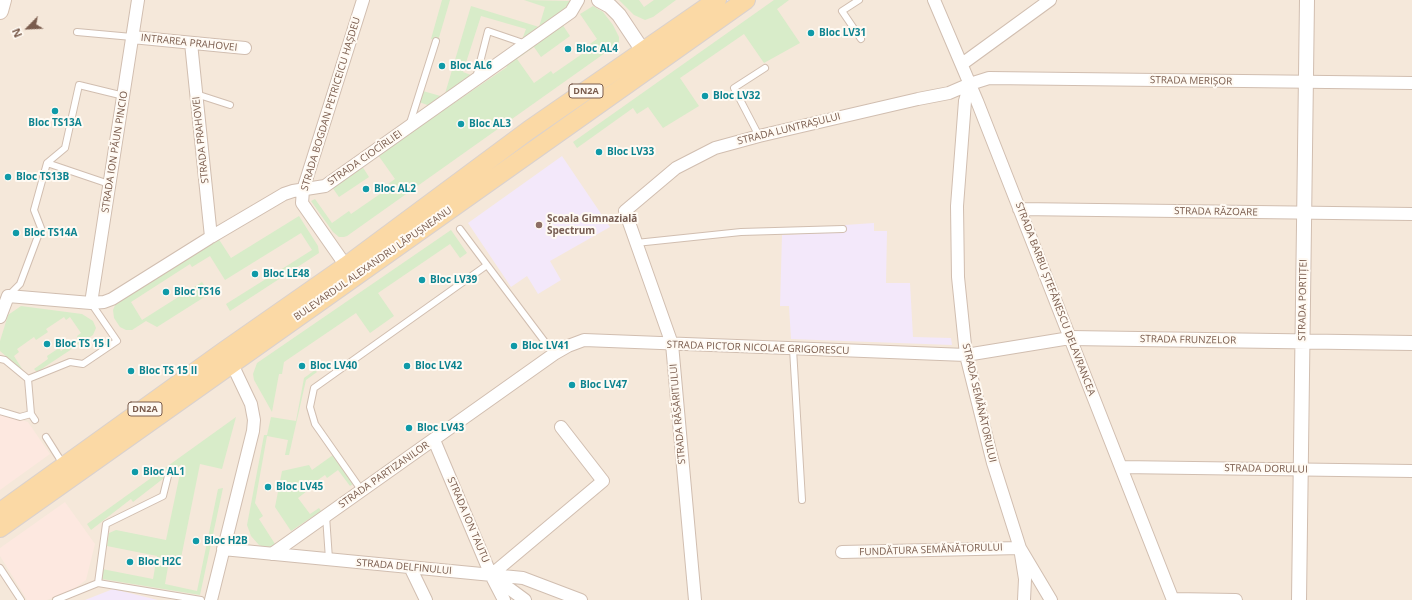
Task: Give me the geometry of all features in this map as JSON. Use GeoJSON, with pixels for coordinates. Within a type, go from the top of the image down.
{"type":"FeatureCollection","features":[{"type":"Feature","properties":{"kind":"main road"},"geometry":{"type":"LineString","coordinates":[[0,11],[4,0]]}},
{"type":"Feature","properties":{"kind":"main road","name":"BULEVARDUL ALEXANDRU LĂPUȘNEANU"},"geometry":{"type":"LineString","coordinates":[[0,515],[224,351],[346,266],[528,130],[717,0]]}},
{"type":"Feature","properties":{"kind":"main road","name":"BULEVARDUL ALEXANDRU LĂPUȘNEANU"},"geometry":{"type":"LineString","coordinates":[[0,515],[232,364],[746,0]]}},
{"type":"Feature","properties":{"kind":"street","name":"STRADA ION PĂUN PINCIO"},"geometry":{"type":"LineString","coordinates":[[90,303],[138,0]]}},
{"type":"Feature","properties":{"kind":"street","name":"STRADA BOGDAN PETRICEICU HAȘDEU"},"geometry":{"type":"LineString","coordinates":[[346,266],[302,203],[303,190],[363,0]]}},
{"type":"Feature","properties":{"kind":"street","name":"STRADA CIOCÎRLIEI"},"geometry":{"type":"LineString","coordinates":[[90,303],[104,302],[112,299],[211,237],[284,194],[325,186],[571,12],[575,8],[578,0]]}},
{"type":"Feature","properties":{"kind":"street"},"geometry":{"type":"LineString","coordinates":[[599,0],[610,6],[619,16],[643,51]]}},
{"type":"Feature","properties":{"kind":"street","name":"STRADA BARBU ȘTEFĂNESCU DELAVRANCEA"},"geometry":{"type":"LineString","coordinates":[[934,0],[962,64],[1020,209],[1173,600]]}},
{"type":"Feature","properties":{"kind":"street"},"geometry":{"type":"LineString","coordinates":[[962,64],[1050,0]]}},
{"type":"Feature","properties":{"kind":"street","name":"STRADA PORTIȚEI"},"geometry":{"type":"LineString","coordinates":[[1298,600],[1307,0]]}},
{"type":"Feature","properties":{"kind":"street","name":"INTRAREA PRAHOVEI"},"geometry":{"type":"LineString","coordinates":[[132,37],[245,48]]}},
{"type":"Feature","properties":{"kind":"street","name":"STRADA PRAHOVEI"},"geometry":{"type":"LineString","coordinates":[[191,43],[211,237]]}},
{"type":"Feature","properties":{"kind":"street","name":"STRADA MERIȘOR"},"geometry":{"type":"LineString","coordinates":[[970,84],[989,78],[1412,83]]}},
{"type":"Feature","properties":{"kind":"street","name":"STRADA LUNTRAȘULUI"},"geometry":{"type":"LineString","coordinates":[[625,211],[663,178],[682,164],[715,148],[759,136],[949,93],[970,84]]}},
{"type":"Feature","properties":{"kind":"street","name":"STRADA SEMĂNĂTORULUI"},"geometry":{"type":"LineString","coordinates":[[970,84],[965,101],[957,206],[958,277],[966,355],[993,463],[1020,548],[1025,579],[1024,600]]}},
{"type":"Feature","properties":{"kind":"street","name":"STRADA RĂZOARE"},"geometry":{"type":"LineString","coordinates":[[1020,209],[1412,214]]}},
{"type":"Feature","properties":{"kind":"street","name":"STRADA RĂSĂRITULUI"},"geometry":{"type":"LineString","coordinates":[[625,211],[672,344],[695,600]]}},
{"type":"Feature","properties":{"kind":"street"},"geometry":{"type":"LineString","coordinates":[[0,316],[8,296],[90,303]]}},
{"type":"Feature","properties":{"kind":"street","name":"STRADA FRUNZELOR"},"geometry":{"type":"LineString","coordinates":[[966,355],[1070,338],[1412,343]]}},
{"type":"Feature","properties":{"kind":"street","name":"STRADA PICTOR NICOLAE GRIGORESCU"},"geometry":{"type":"LineString","coordinates":[[554,354],[568,346],[584,340],[966,355]]}},
{"type":"Feature","properties":{"kind":"street","name":"STRADA PARTIZANILOR"},"geometry":{"type":"LineString","coordinates":[[272,554],[554,354]]}},
{"type":"Feature","properties":{"kind":"street"},"geometry":{"type":"LineString","coordinates":[[211,600],[253,431],[254,420],[251,404],[232,364]]}},
{"type":"Feature","properties":{"kind":"street"},"geometry":{"type":"LineString","coordinates":[[525,600],[491,575],[603,481],[561,427]]}},
{"type":"Feature","properties":{"kind":"street","name":"STRADA ION TAUTU"},"geometry":{"type":"LineString","coordinates":[[434,440],[491,575],[504,600]]}},
{"type":"Feature","properties":{"kind":"street","name":"STRADA DORULUI"},"geometry":{"type":"LineString","coordinates":[[1121,467],[1412,471]]}},
{"type":"Feature","properties":{"kind":"street"},"geometry":{"type":"LineString","coordinates":[[1020,548],[1051,600]]}},
{"type":"Feature","properties":{"kind":"street","name":"FUNDĂTURA SEMĂNĂTORULUI"},"geometry":{"type":"LineString","coordinates":[[842,552],[1020,548]]}},
{"type":"Feature","properties":{"kind":"street","name":"STRADA DELFINULUI"},"geometry":{"type":"LineString","coordinates":[[223,549],[523,578],[581,600]]}},
{"type":"Feature","properties":{"kind":"street"},"geometry":{"type":"LineString","coordinates":[[410,567],[426,600]]}},
{"type":"Feature","properties":{"kind":"street"},"geometry":{"type":"LineString","coordinates":[[1173,600],[1236,600]]}},
{"type":"Feature","properties":{"kind":"lane"},"geometry":{"type":"LineString","coordinates":[[859,0],[842,11],[861,38]]}},
{"type":"Feature","properties":{"kind":"lane"},"geometry":{"type":"LineString","coordinates":[[476,80],[488,31],[526,44]]}},
{"type":"Feature","properties":{"kind":"lane"},"geometry":{"type":"LineString","coordinates":[[78,32],[132,37]]}},
{"type":"Feature","properties":{"kind":"lane"},"geometry":{"type":"LineString","coordinates":[[409,127],[436,41]]}},
{"type":"Feature","properties":{"kind":"lane"},"geometry":{"type":"LineString","coordinates":[[759,136],[734,88],[765,68]]}},
{"type":"Feature","properties":{"kind":"lane"},"geometry":{"type":"LineString","coordinates":[[8,296],[20,284],[41,228],[34,210],[47,163],[65,148],[79,85],[124,96]]}},
{"type":"Feature","properties":{"kind":"lane"},"geometry":{"type":"LineString","coordinates":[[196,94],[230,105]]}},
{"type":"Feature","properties":{"kind":"lane"},"geometry":{"type":"LineString","coordinates":[[47,163],[109,184]]}},
{"type":"Feature","properties":{"kind":"lane"},"geometry":{"type":"LineString","coordinates":[[460,229],[554,354]]}},
{"type":"Feature","properties":{"kind":"lane"},"geometry":{"type":"LineString","coordinates":[[636,243],[741,232],[843,229]]}},
{"type":"Feature","properties":{"kind":"lane"},"geometry":{"type":"LineString","coordinates":[[362,490],[315,424],[310,407],[314,388],[487,265]]}},
{"type":"Feature","properties":{"kind":"lane"},"geometry":{"type":"LineString","coordinates":[[28,379],[70,362],[83,364],[117,341],[90,303]]}},
{"type":"Feature","properties":{"kind":"lane"},"geometry":{"type":"LineString","coordinates":[[793,349],[802,500]]}},
{"type":"Feature","properties":{"kind":"lane"},"geometry":{"type":"LineString","coordinates":[[0,359],[5,360],[28,379],[33,417],[20,417],[0,411]]}},
{"type":"Feature","properties":{"kind":"lane"},"geometry":{"type":"LineString","coordinates":[[46,437],[65,466]]}},
{"type":"Feature","properties":{"kind":"lane"},"geometry":{"type":"LineString","coordinates":[[98,583],[106,524],[163,496],[168,476]]}},
{"type":"Feature","properties":{"kind":"lane"},"geometry":{"type":"LineString","coordinates":[[326,516],[329,559]]}},
{"type":"Feature","properties":{"kind":"lane"},"geometry":{"type":"LineString","coordinates":[[0,568],[21,600]]}},
{"type":"Feature","properties":{"kind":"lane"},"geometry":{"type":"LineString","coordinates":[[56,600],[98,583],[201,600]]}},
{"type":"Feature","properties":{"kind":"shaded area"},"geometry":{"type":"Polygon","coordinates":[[[0,0],[1412,0],[1412,600],[0,600],[0,0]]]}},
{"type":"Feature","properties":{"kind":"shaded area","name":"Școala Gimnazială Spectrum"},"geometry":{"type":"Polygon","coordinates":[[[562,156],[610,227],[550,261],[561,280],[538,294],[527,276],[511,287],[468,223],[562,156]]]}},
{"type":"Feature","properties":{"kind":"shaded area"},"geometry":{"type":"Polygon","coordinates":[[[874,223],[874,231],[887,231],[886,283],[910,283],[913,337],[951,338],[952,345],[791,339],[789,306],[780,306],[782,235],[845,232],[845,225],[874,223]]]}},
{"type":"Feature","properties":{"kind":"shaded area"},"geometry":{"type":"Polygon","coordinates":[[[0,414],[28,422],[50,454],[0,490],[0,414]]]}},
{"type":"Feature","properties":{"kind":"shaded area"},"geometry":{"type":"Polygon","coordinates":[[[65,502],[95,544],[86,580],[66,595],[64,593],[47,600],[27,600],[0,556],[0,548],[65,502]]]}},
{"type":"Feature","properties":{"kind":"shaded area"},"geometry":{"type":"Polygon","coordinates":[[[113,589],[158,600],[85,600],[113,589]]]}},
{"type":"Feature","properties":{"kind":"green space"},"geometry":{"type":"Polygon","coordinates":[[[442,0],[450,0],[438,41],[431,39],[442,0]]]}},
{"type":"Feature","properties":{"kind":"green space"},"geometry":{"type":"Polygon","coordinates":[[[524,0],[571,1],[568,10],[528,39],[523,37],[526,29],[481,16],[463,72],[471,75],[470,78],[433,107],[419,102],[423,91],[444,97],[471,6],[539,27],[545,7],[524,0]]]}},
{"type":"Feature","properties":{"kind":"green space"},"geometry":{"type":"Polygon","coordinates":[[[619,0],[639,0],[644,7],[654,0],[676,0],[653,17],[645,20],[634,15],[619,0]]]}},
{"type":"Feature","properties":{"kind":"green space"},"geometry":{"type":"Polygon","coordinates":[[[774,0],[789,0],[777,9],[800,43],[764,63],[744,34],[680,78],[699,106],[663,128],[648,107],[637,114],[633,108],[577,148],[573,142],[774,0]]]}},
{"type":"Feature","properties":{"kind":"green space"},"geometry":{"type":"Polygon","coordinates":[[[593,6],[603,12],[613,25],[619,37],[619,43],[347,236],[339,237],[333,232],[311,201],[315,199],[332,223],[349,211],[351,214],[380,194],[378,191],[395,179],[378,155],[507,67],[505,64],[562,24],[570,36],[541,57],[534,47],[517,59],[534,83],[551,71],[553,74],[582,54],[580,51],[597,39],[580,14],[593,6]]]}},
{"type":"Feature","properties":{"kind":"green space"},"geometry":{"type":"Polygon","coordinates":[[[362,166],[369,177],[339,197],[332,187],[362,166]]]}},
{"type":"Feature","properties":{"kind":"green space"},"geometry":{"type":"Polygon","coordinates":[[[299,216],[318,246],[319,253],[230,311],[226,304],[312,250],[301,233],[225,280],[210,256],[192,267],[190,264],[131,302],[142,320],[202,282],[208,291],[215,287],[217,289],[157,327],[146,321],[132,330],[126,330],[120,327],[114,318],[113,310],[116,303],[218,238],[231,258],[299,216]]]}},
{"type":"Feature","properties":{"kind":"green space"},"geometry":{"type":"Polygon","coordinates":[[[451,230],[467,253],[460,258],[450,244],[378,293],[394,316],[370,333],[356,313],[284,362],[282,374],[279,374],[272,412],[254,380],[253,374],[257,363],[451,230]]]}},
{"type":"Feature","properties":{"kind":"green space"},"geometry":{"type":"Polygon","coordinates":[[[21,306],[82,314],[93,321],[96,328],[93,335],[37,372],[34,369],[48,359],[47,356],[59,348],[61,351],[78,339],[77,336],[81,333],[70,317],[66,320],[64,317],[46,329],[48,332],[36,340],[34,337],[17,349],[19,352],[14,356],[24,372],[0,351],[0,341],[8,315],[21,306]]]}},
{"type":"Feature","properties":{"kind":"green space"},"geometry":{"type":"Polygon","coordinates":[[[315,370],[317,372],[306,380],[289,455],[285,455],[288,440],[267,436],[255,503],[263,516],[259,519],[275,544],[268,549],[259,545],[251,536],[247,525],[264,435],[267,435],[271,417],[296,421],[304,378],[315,370]]]}},
{"type":"Feature","properties":{"kind":"green space"},"geometry":{"type":"Polygon","coordinates":[[[236,417],[222,469],[200,464],[180,563],[169,561],[165,584],[197,591],[218,489],[223,488],[200,595],[102,579],[102,569],[153,579],[157,556],[107,546],[109,533],[116,530],[166,540],[182,464],[133,502],[131,499],[91,530],[87,524],[236,417]]]}},
{"type":"Feature","properties":{"kind":"green space"},"geometry":{"type":"Polygon","coordinates":[[[333,455],[353,484],[350,486],[338,470],[327,478],[325,475],[305,489],[307,491],[298,498],[310,514],[319,508],[321,511],[291,531],[275,507],[282,471],[309,465],[312,470],[333,455]]]}},
{"type":"Feature","properties":{"kind":"place","name":"Bloc LV31"},"geometry":{"type":"Point","coordinates":[811,33]}},
{"type":"Feature","properties":{"kind":"place","name":"Bloc AL4"},"geometry":{"type":"Point","coordinates":[568,49]}},
{"type":"Feature","properties":{"kind":"place","name":"Bloc AL6"},"geometry":{"type":"Point","coordinates":[442,66]}},
{"type":"Feature","properties":{"kind":"place","name":"Bloc LV32"},"geometry":{"type":"Point","coordinates":[705,96]}},
{"type":"Feature","properties":{"kind":"place","name":"Bloc TS13A"},"geometry":{"type":"Point","coordinates":[55,111]}},
{"type":"Feature","properties":{"kind":"place","name":"Bloc AL3"},"geometry":{"type":"Point","coordinates":[461,124]}},
{"type":"Feature","properties":{"kind":"place","name":"Bloc LV33"},"geometry":{"type":"Point","coordinates":[599,152]}},
{"type":"Feature","properties":{"kind":"place","name":"Bloc TS13B"},"geometry":{"type":"Point","coordinates":[8,177]}},
{"type":"Feature","properties":{"kind":"place","name":"Bloc AL2"},"geometry":{"type":"Point","coordinates":[366,189]}},
{"type":"Feature","properties":{"kind":"place","name":"Școala Gimnazială Spectrum"},"geometry":{"type":"Point","coordinates":[539,225]}},
{"type":"Feature","properties":{"kind":"place","name":"Bloc TS14A"},"geometry":{"type":"Point","coordinates":[16,233]}},
{"type":"Feature","properties":{"kind":"place","name":"Bloc LE48"},"geometry":{"type":"Point","coordinates":[255,274]}},
{"type":"Feature","properties":{"kind":"place","name":"Bloc LV39"},"geometry":{"type":"Point","coordinates":[422,280]}},
{"type":"Feature","properties":{"kind":"place","name":"Bloc TS16"},"geometry":{"type":"Point","coordinates":[166,292]}},
{"type":"Feature","properties":{"kind":"place","name":"Bloc TS 15 I"},"geometry":{"type":"Point","coordinates":[47,344]}},
{"type":"Feature","properties":{"kind":"place","name":"Bloc LV41"},"geometry":{"type":"Point","coordinates":[514,346]}},
{"type":"Feature","properties":{"kind":"place","name":"Bloc LV40"},"geometry":{"type":"Point","coordinates":[302,366]}},
{"type":"Feature","properties":{"kind":"place","name":"Bloc LV42"},"geometry":{"type":"Point","coordinates":[407,366]}},
{"type":"Feature","properties":{"kind":"place","name":"Bloc TS 15 II"},"geometry":{"type":"Point","coordinates":[131,371]}},
{"type":"Feature","properties":{"kind":"place","name":"Bloc LV47"},"geometry":{"type":"Point","coordinates":[572,385]}},
{"type":"Feature","properties":{"kind":"place","name":"Bloc LV43"},"geometry":{"type":"Point","coordinates":[409,428]}},
{"type":"Feature","properties":{"kind":"place","name":"Bloc AL1"},"geometry":{"type":"Point","coordinates":[135,472]}},
{"type":"Feature","properties":{"kind":"place","name":"Bloc LV45"},"geometry":{"type":"Point","coordinates":[268,487]}},
{"type":"Feature","properties":{"kind":"place","name":"Bloc H2B"},"geometry":{"type":"Point","coordinates":[196,541]}},
{"type":"Feature","properties":{"kind":"place","name":"Bloc H2C"},"geometry":{"type":"Point","coordinates":[130,562]}}]}
